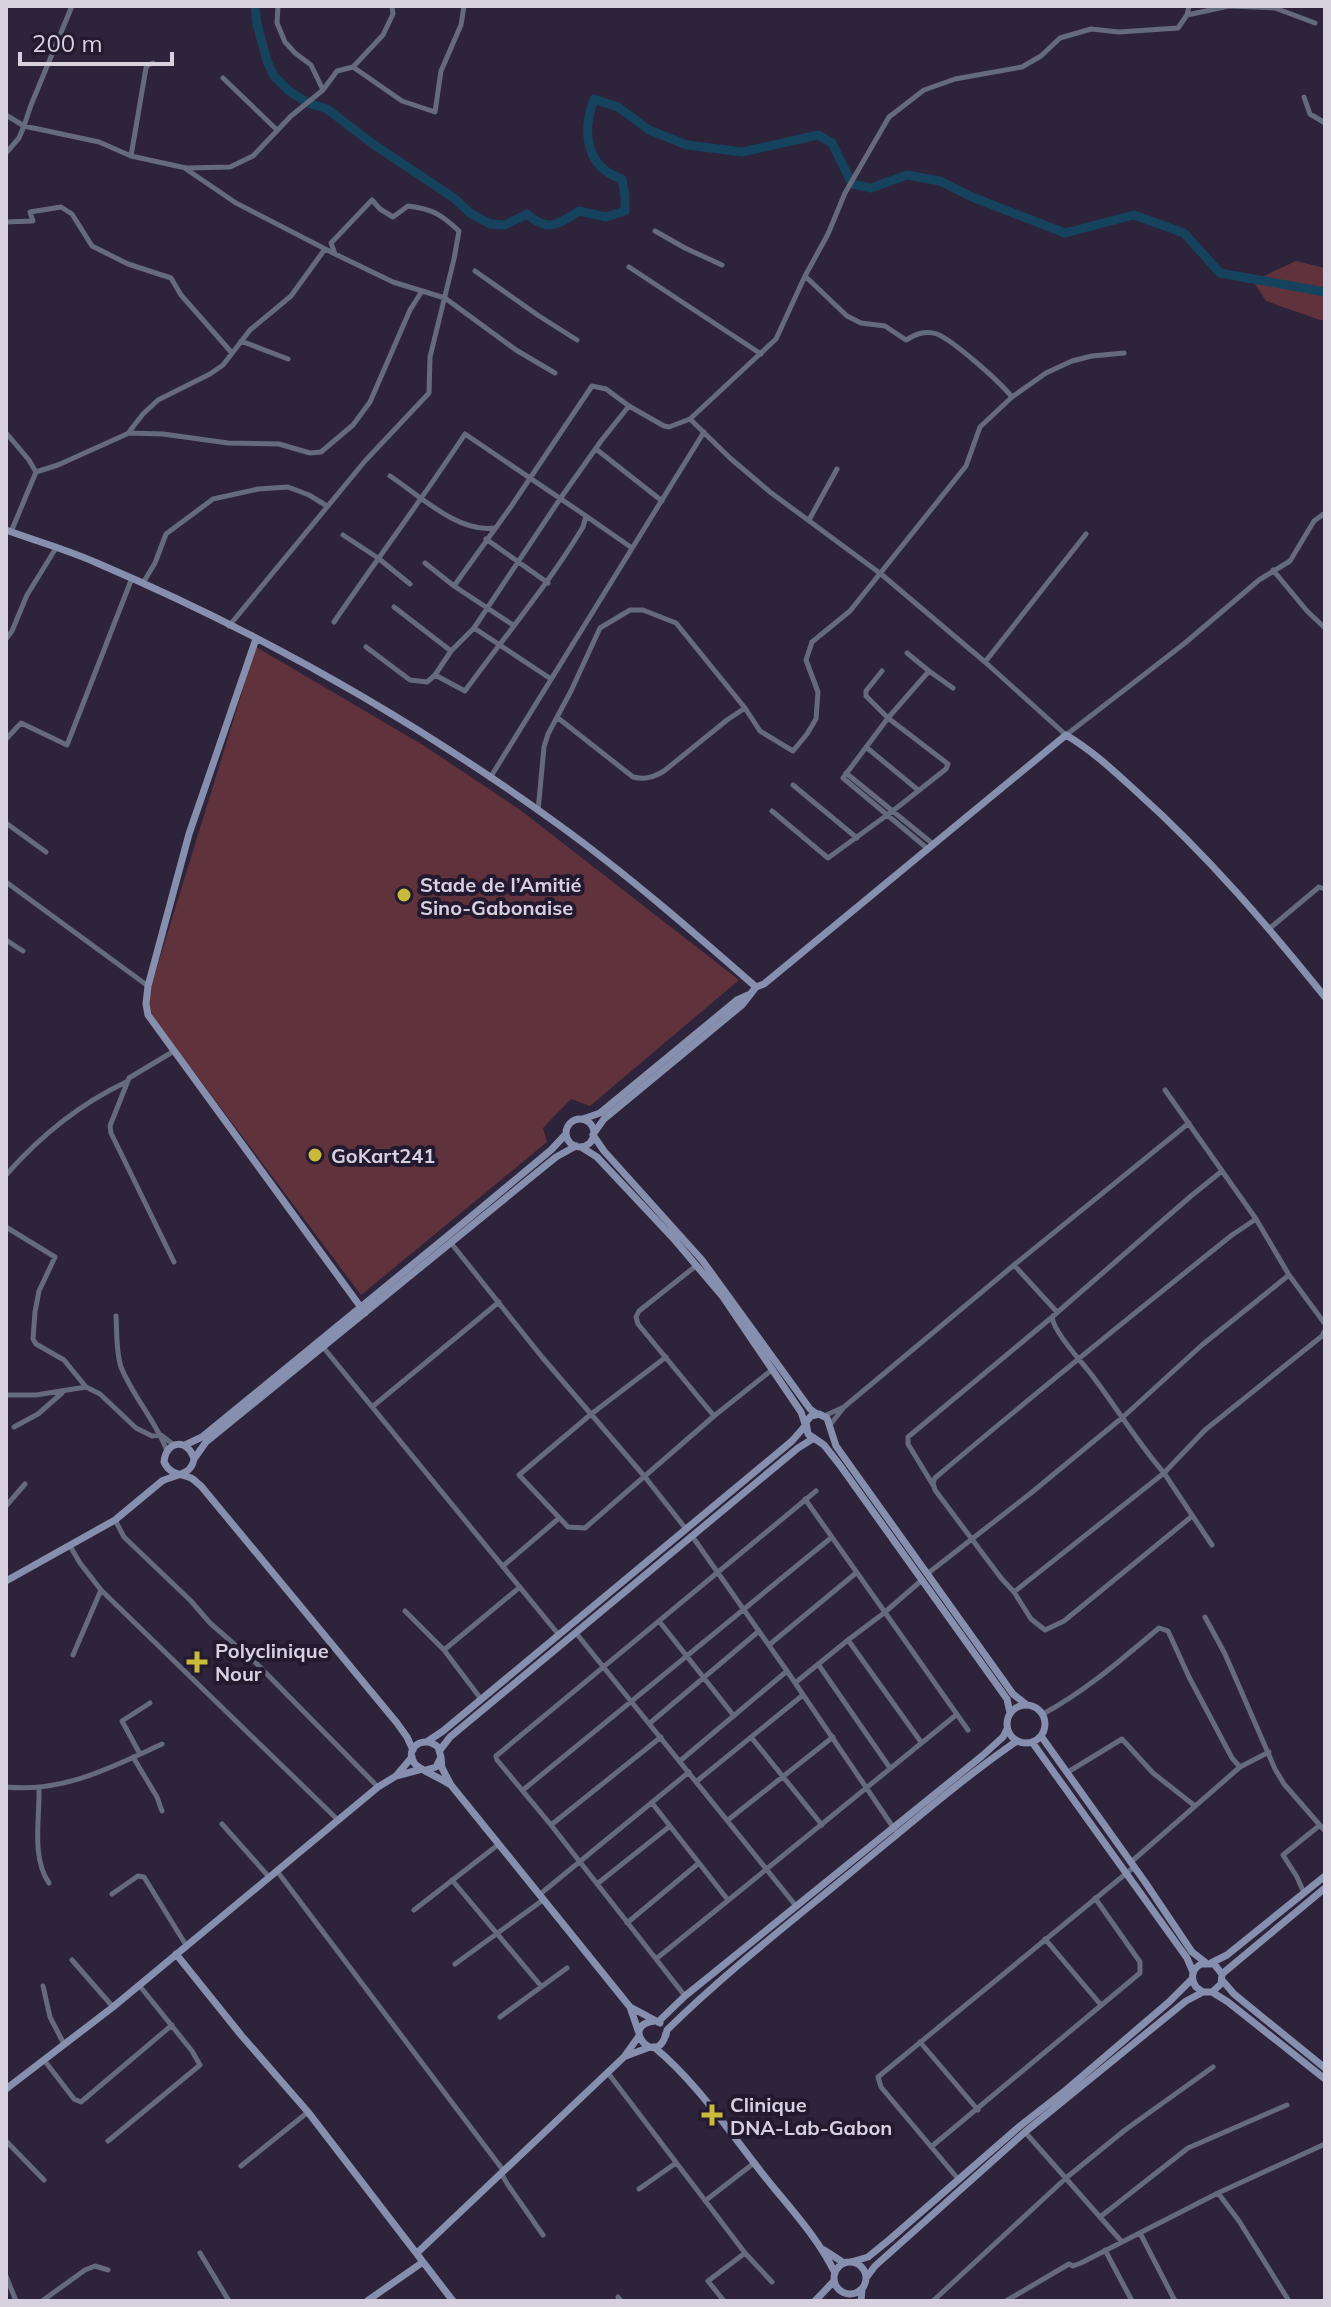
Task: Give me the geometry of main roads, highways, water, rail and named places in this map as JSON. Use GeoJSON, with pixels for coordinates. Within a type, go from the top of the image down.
{"type":"FeatureCollection","features":[{"type":"Feature","properties":{"kind":"waterway"},"geometry":{"type":"LineString","coordinates":[[255,6],[267,61],[274,76],[289,91],[308,103],[327,109],[454,198],[470,213],[490,224],[505,225],[527,214],[547,225],[565,220],[579,211],[606,217],[625,211],[622,179],[600,166],[590,146],[588,123],[594,99],[618,107],[649,130],[687,145],[742,152],[818,135],[832,143],[852,184],[871,188],[907,175],[940,181],[972,197],[1065,233],[1134,215],[1184,233],[1220,273],[1325,292]]}},
{"type":"Feature","properties":{"kind":"place","name":"Stade de l’Amitié Sino-Gabonaise"},"geometry":{"type":"Point","coordinates":[404,895]}},
{"type":"Feature","properties":{"kind":"place","name":"GoKart241"},"geometry":{"type":"Point","coordinates":[315,1155]}},
{"type":"Feature","properties":{"kind":"place","name":"Polyclinique Nour"},"geometry":{"type":"Point","coordinates":[197,1662]}},
{"type":"Feature","properties":{"kind":"place","name":"Clinique DNA-Lab-Gabon"},"geometry":{"type":"Point","coordinates":[712,2115]}}]}
